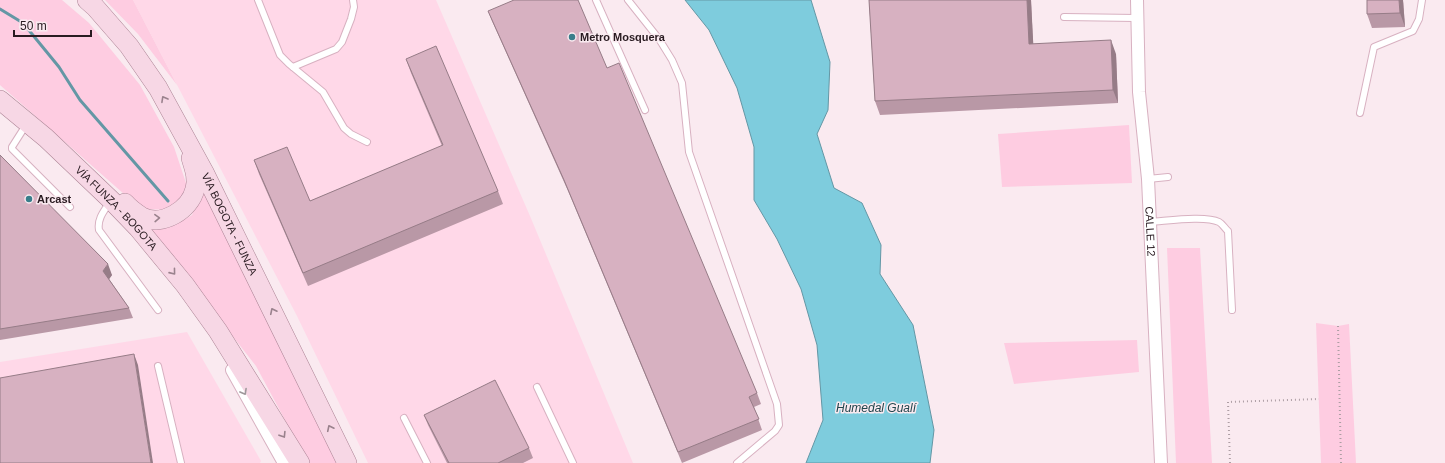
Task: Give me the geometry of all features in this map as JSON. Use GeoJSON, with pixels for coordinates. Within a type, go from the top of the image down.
{"type":"FeatureCollection","features":[{"type":"Feature","properties":{"kind":"main road","name":"VÍA BOGOTA - FUNZA"},"geometry":{"type":"LineString","coordinates":[[90,2],[129,46],[158,88],[204,172],[347,463]]}},
{"type":"Feature","properties":{"kind":"main road"},"geometry":{"type":"LineString","coordinates":[[13,112],[33,120],[52,133],[117,196],[142,217],[156,220],[170,217],[182,210],[190,200],[195,189],[196,174],[183,133]]}},
{"type":"Feature","properties":{"kind":"main road","name":"VÍA FUNZA - BOGOTA"},"geometry":{"type":"LineString","coordinates":[[13,112],[111,200],[138,228],[185,285],[218,331],[300,463]]}},
{"type":"Feature","properties":{"kind":"street","name":"CALLE 12"},"geometry":{"type":"LineString","coordinates":[[1137,0],[1136,18],[1139,92],[1148,179],[1161,463]]}},
{"type":"Feature","properties":{"kind":"street","name":"VÍA FUNZA - BOGOTA"},"geometry":{"type":"LineString","coordinates":[[218,331],[226,359],[284,463]]}},
{"type":"Feature","properties":{"kind":"lane"},"geometry":{"type":"LineString","coordinates":[[258,0],[280,54],[323,92],[344,128],[351,134],[367,142]]}},
{"type":"Feature","properties":{"kind":"lane"},"geometry":{"type":"LineString","coordinates":[[293,67],[336,49],[342,42],[351,19],[354,7],[353,0]]}},
{"type":"Feature","properties":{"kind":"lane"},"geometry":{"type":"LineString","coordinates":[[596,0],[645,110]]}},
{"type":"Feature","properties":{"kind":"lane"},"geometry":{"type":"LineString","coordinates":[[628,0],[660,39],[672,60],[682,83],[689,152],[777,404],[779,425],[775,431],[737,463]]}},
{"type":"Feature","properties":{"kind":"lane"},"geometry":{"type":"LineString","coordinates":[[1360,113],[1374,47],[1413,31],[1419,19],[1422,0]]}},
{"type":"Feature","properties":{"kind":"lane"},"geometry":{"type":"LineString","coordinates":[[1064,17],[1136,18]]}},
{"type":"Feature","properties":{"kind":"lane"},"geometry":{"type":"LineString","coordinates":[[13,112],[12,149],[70,207]]}},
{"type":"Feature","properties":{"kind":"lane"},"geometry":{"type":"LineString","coordinates":[[1148,179],[1168,177]]}},
{"type":"Feature","properties":{"kind":"lane"},"geometry":{"type":"LineString","coordinates":[[111,200],[100,216],[98,226],[99,230],[158,310]]}},
{"type":"Feature","properties":{"kind":"lane"},"geometry":{"type":"LineString","coordinates":[[1150,222],[1197,219],[1208,219],[1220,222],[1228,231],[1232,310]]}},
{"type":"Feature","properties":{"kind":"lane"},"geometry":{"type":"LineString","coordinates":[[158,366],[181,463]]}},
{"type":"Feature","properties":{"kind":"lane"},"geometry":{"type":"LineString","coordinates":[[537,387],[573,463]]}},
{"type":"Feature","properties":{"kind":"lane"},"geometry":{"type":"LineString","coordinates":[[404,418],[427,463]]}},
{"type":"Feature","properties":{"kind":"path"},"geometry":{"type":"LineString","coordinates":[[1338,326],[1341,463]]}},
{"type":"Feature","properties":{"kind":"path"},"geometry":{"type":"LineString","coordinates":[[1230,463],[1228,402],[1319,399]]}},
{"type":"Feature","properties":{"kind":"shaded area"},"geometry":{"type":"Polygon","coordinates":[[[0,0],[62,0],[89,23],[140,85],[174,147],[187,186],[183,200],[168,210],[146,209],[132,201],[0,85],[0,0]]]}},
{"type":"Feature","properties":{"kind":"shaded area"},"geometry":{"type":"Polygon","coordinates":[[[105,0],[133,0],[177,85],[138,34],[105,0]]]}},
{"type":"Feature","properties":{"kind":"shaded area"},"geometry":{"type":"Polygon","coordinates":[[[133,0],[436,0],[530,216],[633,463],[368,463],[297,316],[133,0]]]}},
{"type":"Feature","properties":{"kind":"shaded area"},"geometry":{"type":"Polygon","coordinates":[[[1129,125],[1132,183],[1002,187],[998,134],[1129,125]]]}},
{"type":"Feature","properties":{"kind":"shaded area"},"geometry":{"type":"Polygon","coordinates":[[[202,187],[340,463],[308,463],[256,366],[146,226],[173,226],[192,215],[202,187]]]}},
{"type":"Feature","properties":{"kind":"shaded area"},"geometry":{"type":"Polygon","coordinates":[[[1167,248],[1200,248],[1212,463],[1176,463],[1167,248]]]}},
{"type":"Feature","properties":{"kind":"shaded area"},"geometry":{"type":"Polygon","coordinates":[[[1316,323],[1338,326],[1349,324],[1356,463],[1321,463],[1316,323]]]}},
{"type":"Feature","properties":{"kind":"shaded area"},"geometry":{"type":"Polygon","coordinates":[[[187,332],[261,461],[260,463],[0,463],[0,362],[187,332]]]}},
{"type":"Feature","properties":{"kind":"shaded area"},"geometry":{"type":"Polygon","coordinates":[[[1137,340],[1139,372],[1014,384],[1004,343],[1137,340]]]}},
{"type":"Feature","properties":{"kind":"water","name":"Humedal Gualí"},"geometry":{"type":"Polygon","coordinates":[[[685,0],[811,0],[830,62],[828,110],[817,134],[834,188],[862,203],[881,245],[880,274],[913,325],[934,430],[930,463],[806,463],[823,420],[817,345],[801,289],[777,239],[754,200],[754,147],[737,88],[709,30],[685,0]]]}},
{"type":"Feature","properties":{"kind":"building"},"geometry":{"type":"Polygon","coordinates":[[[514,0],[578,0],[607,68],[619,63],[757,393],[749,397],[759,419],[678,452],[564,180],[488,11],[514,0]]]}},
{"type":"Feature","properties":{"kind":"building"},"geometry":{"type":"Polygon","coordinates":[[[869,0],[1027,0],[1029,44],[1111,40],[1113,90],[875,101],[869,0]]]}},
{"type":"Feature","properties":{"kind":"building"},"geometry":{"type":"Polygon","coordinates":[[[1367,0],[1399,0],[1400,13],[1367,14],[1367,0]]]}},
{"type":"Feature","properties":{"kind":"building"},"geometry":{"type":"Polygon","coordinates":[[[436,46],[498,191],[303,273],[254,160],[287,147],[310,201],[443,145],[406,59],[436,46]]]}},
{"type":"Feature","properties":{"kind":"building"},"geometry":{"type":"Polygon","coordinates":[[[0,155],[108,264],[103,271],[129,308],[0,329],[0,155]]]}},
{"type":"Feature","properties":{"kind":"building"},"geometry":{"type":"Polygon","coordinates":[[[134,354],[151,463],[0,463],[0,378],[134,354]]]}},
{"type":"Feature","properties":{"kind":"building"},"geometry":{"type":"Polygon","coordinates":[[[495,380],[529,448],[498,463],[449,463],[424,415],[495,380]]]}},
{"type":"Feature","properties":{"kind":"waterway"},"geometry":{"type":"LineString","coordinates":[[0,9],[23,23],[59,67],[80,100],[168,201]]}},
{"type":"Feature","properties":{"kind":"place","name":"Metro Mosquera"},"geometry":{"type":"Point","coordinates":[572,37]}},
{"type":"Feature","properties":{"kind":"place","name":"Arcast"},"geometry":{"type":"Point","coordinates":[29,199]}}]}
